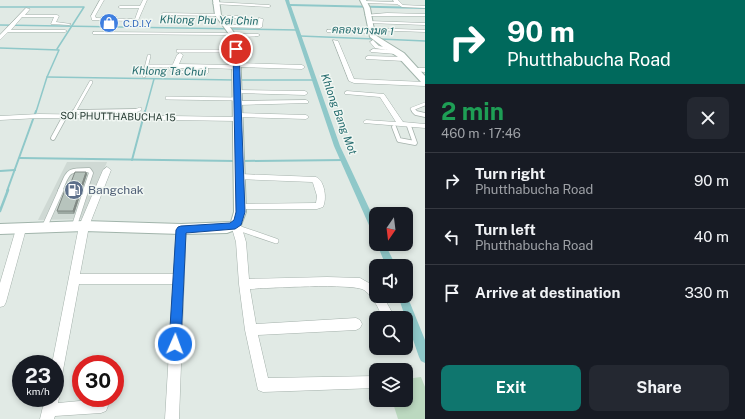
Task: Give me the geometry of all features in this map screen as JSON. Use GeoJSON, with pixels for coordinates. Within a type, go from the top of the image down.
{"type":"FeatureCollection","features":[{"type":"Feature","properties":{"kind":"main road"},"geometry":{"type":"LineString","coordinates":[[0,229],[79,226],[181,230],[228,228],[237,226],[240,212],[240,177],[236,51],[229,31],[219,16],[215,1]]}},
{"type":"Feature","properties":{"kind":"main road"},"geometry":{"type":"LineString","coordinates":[[365,4],[373,32],[425,80]]}},
{"type":"Feature","properties":{"kind":"street"},"geometry":{"type":"LineString","coordinates":[[102,0],[93,16],[94,19],[135,22],[145,0]]}},
{"type":"Feature","properties":{"kind":"street"},"geometry":{"type":"LineString","coordinates":[[215,1],[263,4],[269,6]]}},
{"type":"Feature","properties":{"kind":"street"},"geometry":{"type":"LineString","coordinates":[[365,4],[396,1],[402,6],[425,7]]}},
{"type":"Feature","properties":{"kind":"street"},"geometry":{"type":"LineString","coordinates":[[120,6],[142,7]]}},
{"type":"Feature","properties":{"kind":"street"},"geometry":{"type":"LineString","coordinates":[[0,38],[28,9]]}},
{"type":"Feature","properties":{"kind":"street"},"geometry":{"type":"LineString","coordinates":[[163,14],[238,17]]}},
{"type":"Feature","properties":{"kind":"street"},"geometry":{"type":"LineString","coordinates":[[367,15],[425,15]]}},
{"type":"Feature","properties":{"kind":"street"},"geometry":{"type":"LineString","coordinates":[[22,16],[57,16],[53,23],[69,24]]}},
{"type":"Feature","properties":{"kind":"street"},"geometry":{"type":"LineString","coordinates":[[95,33],[229,31],[260,28],[261,19]]}},
{"type":"Feature","properties":{"kind":"street"},"geometry":{"type":"LineString","coordinates":[[349,25],[373,32],[425,24]]}},
{"type":"Feature","properties":{"kind":"street"},"geometry":{"type":"LineString","coordinates":[[8,31],[64,31]]}},
{"type":"Feature","properties":{"kind":"street"},"geometry":{"type":"LineString","coordinates":[[229,31],[258,35]]}},
{"type":"Feature","properties":{"kind":"street"},"geometry":{"type":"LineString","coordinates":[[329,31],[425,31]]}},
{"type":"Feature","properties":{"kind":"street"},"geometry":{"type":"LineString","coordinates":[[335,41],[352,80],[354,81],[425,84]]}},
{"type":"Feature","properties":{"kind":"street"},"geometry":{"type":"LineString","coordinates":[[373,51],[392,50]]}},
{"type":"Feature","properties":{"kind":"street"},"geometry":{"type":"LineString","coordinates":[[179,53],[173,72],[181,72]]}},
{"type":"Feature","properties":{"kind":"street"},"geometry":{"type":"LineString","coordinates":[[368,58],[404,59]]}},
{"type":"Feature","properties":{"kind":"street"},"geometry":{"type":"LineString","coordinates":[[176,66],[197,66],[195,72],[203,74],[205,66],[302,67]]}},
{"type":"Feature","properties":{"kind":"street"},"geometry":{"type":"LineString","coordinates":[[414,70],[425,70]]}},
{"type":"Feature","properties":{"kind":"street"},"geometry":{"type":"LineString","coordinates":[[238,91],[305,93]]}},
{"type":"Feature","properties":{"kind":"street"},"geometry":{"type":"LineString","coordinates":[[238,91],[306,102]]}},
{"type":"Feature","properties":{"kind":"street"},"geometry":{"type":"LineString","coordinates":[[348,93],[382,95],[398,126]]}},
{"type":"Feature","properties":{"kind":"street","name":"SOI PHUTTHABUCHA 15"},"geometry":{"type":"LineString","coordinates":[[0,118],[71,115],[306,117]]}},
{"type":"Feature","properties":{"kind":"street"},"geometry":{"type":"LineString","coordinates":[[366,122],[398,126],[425,126]]}},
{"type":"Feature","properties":{"kind":"street"},"geometry":{"type":"LineString","coordinates":[[60,355],[75,279],[79,226],[107,170]]}},
{"type":"Feature","properties":{"kind":"street"},"geometry":{"type":"LineString","coordinates":[[240,177],[313,179],[317,181],[321,201],[320,205],[317,206],[240,207]]}},
{"type":"Feature","properties":{"kind":"street"},"geometry":{"type":"LineString","coordinates":[[237,226],[241,242],[244,284],[251,330],[262,384],[369,382]]}},
{"type":"Feature","properties":{"kind":"street"},"geometry":{"type":"LineString","coordinates":[[0,302],[21,228]]}},
{"type":"Feature","properties":{"kind":"street"},"geometry":{"type":"LineString","coordinates":[[172,419],[181,230]]}},
{"type":"Feature","properties":{"kind":"street"},"geometry":{"type":"LineString","coordinates":[[75,279],[179,279]]}},
{"type":"Feature","properties":{"kind":"street"},"geometry":{"type":"LineString","coordinates":[[244,284],[327,282],[360,283],[369,288]]}},
{"type":"Feature","properties":{"kind":"street"},"geometry":{"type":"LineString","coordinates":[[251,330],[356,324]]}},
{"type":"Feature","properties":{"kind":"street"},"geometry":{"type":"LineString","coordinates":[[49,409],[84,407]]}},
{"type":"Feature","properties":{"kind":"lane"},"geometry":{"type":"LineString","coordinates":[[179,53],[236,51]]}},
{"type":"Feature","properties":{"kind":"lane"},"geometry":{"type":"LineString","coordinates":[[144,76],[149,56]]}},
{"type":"Feature","properties":{"kind":"lane"},"geometry":{"type":"LineString","coordinates":[[147,66],[176,66]]}},
{"type":"Feature","properties":{"kind":"lane"},"geometry":{"type":"LineString","coordinates":[[53,138],[71,115],[91,82]]}},
{"type":"Feature","properties":{"kind":"lane"},"geometry":{"type":"LineString","coordinates":[[166,98],[238,91]]}},
{"type":"Feature","properties":{"kind":"lane"},"geometry":{"type":"LineString","coordinates":[[425,104],[412,109],[416,113],[425,115]]}},
{"type":"Feature","properties":{"kind":"lane"},"geometry":{"type":"LineString","coordinates":[[71,115],[133,112],[140,109]]}},
{"type":"Feature","properties":{"kind":"lane"},"geometry":{"type":"LineString","coordinates":[[398,126],[399,140],[415,143],[409,126]]}},
{"type":"Feature","properties":{"kind":"lane"},"geometry":{"type":"LineString","coordinates":[[44,228],[68,173],[74,170],[89,170],[91,173],[79,226]]}},
{"type":"Feature","properties":{"kind":"lane"},"geometry":{"type":"LineString","coordinates":[[237,226],[246,232],[276,241]]}},
{"type":"Feature","properties":{"kind":"shaded area","name":"Bangchak"},"geometry":{"type":"Polygon","coordinates":[[[67,162],[107,162],[84,219],[38,220],[67,162]]]}},
{"type":"Feature","properties":{"kind":"green space"},"geometry":{"type":"Polygon","coordinates":[[[421,377],[425,387],[425,419],[398,419],[394,407],[413,407],[413,378],[421,377]]]}},
{"type":"Feature","properties":{"kind":"building"},"geometry":{"type":"Polygon","coordinates":[[[75,172],[86,172],[73,211],[57,211],[65,190],[68,190],[75,172]]]}},
{"type":"Feature","properties":{"kind":"waterway","name":"Khlong Bang Mot"},"geometry":{"type":"LineString","coordinates":[[287,0],[337,146],[369,217]]}},
{"type":"Feature","properties":{"kind":"waterway"},"geometry":{"type":"LineString","coordinates":[[289,5],[425,8]]}},
{"type":"Feature","properties":{"kind":"waterway"},"geometry":{"type":"LineString","coordinates":[[0,7],[84,7],[72,26]]}},
{"type":"Feature","properties":{"kind":"waterway","name":"Khlong Phu Yai Chin"},"geometry":{"type":"LineString","coordinates":[[0,25],[72,26]]}},
{"type":"Feature","properties":{"kind":"waterway"},"geometry":{"type":"LineString","coordinates":[[57,49],[72,26]]}},
{"type":"Feature","properties":{"kind":"waterway","name":"Khlong Phu Yai Chin"},"geometry":{"type":"LineString","coordinates":[[72,26],[298,30]]}},
{"type":"Feature","properties":{"kind":"waterway","name":"คลองบางมด 1"},"geometry":{"type":"LineString","coordinates":[[300,36],[375,39]]}},
{"type":"Feature","properties":{"kind":"waterway","name":"คลองบางมด 1"},"geometry":{"type":"LineString","coordinates":[[380,39],[425,41]]}},
{"type":"Feature","properties":{"kind":"waterway"},"geometry":{"type":"LineString","coordinates":[[0,48],[59,50],[47,77]]}},
{"type":"Feature","properties":{"kind":"waterway"},"geometry":{"type":"LineString","coordinates":[[36,112],[47,77]]}},
{"type":"Feature","properties":{"kind":"waterway","name":"Khlong Ta Chui"},"geometry":{"type":"LineString","coordinates":[[47,77],[235,80]]}},
{"type":"Feature","properties":{"kind":"waterway"},"geometry":{"type":"LineString","coordinates":[[145,112],[154,79]]}},
{"type":"Feature","properties":{"kind":"waterway","name":"Khlong Ta Chui"},"geometry":{"type":"LineString","coordinates":[[240,80],[315,80]]}},
{"type":"Feature","properties":{"kind":"waterway"},"geometry":{"type":"LineString","coordinates":[[15,170],[36,111]]}},
{"type":"Feature","properties":{"kind":"waterway"},"geometry":{"type":"LineString","coordinates":[[132,160],[145,111]]}},
{"type":"Feature","properties":{"kind":"waterway"},"geometry":{"type":"LineString","coordinates":[[20,158],[132,160]]}},
{"type":"Feature","properties":{"kind":"waterway"},"geometry":{"type":"LineString","coordinates":[[132,160],[235,161]]}},
{"type":"Feature","properties":{"kind":"waterway"},"geometry":{"type":"LineString","coordinates":[[242,161],[344,160]]}},
{"type":"Feature","properties":{"kind":"waterway"},"geometry":{"type":"LineString","coordinates":[[0,171],[15,170]]}},
{"type":"Feature","properties":{"kind":"waterway"},"geometry":{"type":"LineString","coordinates":[[7,191],[15,170]]}},
{"type":"Feature","properties":{"kind":"waterway"},"geometry":{"type":"LineString","coordinates":[[0,211],[8,190]]}},
{"type":"Feature","properties":{"kind":"waterway","name":"Khlong Bang Mot"},"geometry":{"type":"LineString","coordinates":[[384,251],[388,259]]}},
{"type":"Feature","properties":{"kind":"waterway","name":"Khlong Bang Mot"},"geometry":{"type":"LineString","coordinates":[[406,303],[425,357]]}},
{"type":"Feature","properties":{"kind":"place","name":"C.D.I.Y"},"geometry":{"type":"Point","coordinates":[109,23]}},
{"type":"Feature","properties":{"kind":"place","name":"Bangchak"},"geometry":{"type":"Point","coordinates":[74,190]}},
{"type":"Feature","properties":{"kind":"route"},"geometry":{"type":"LineString","coordinates":[[175,344],[181,230],[228,228],[236,225],[238,222],[240,212],[240,177],[236,49]]}}]}
